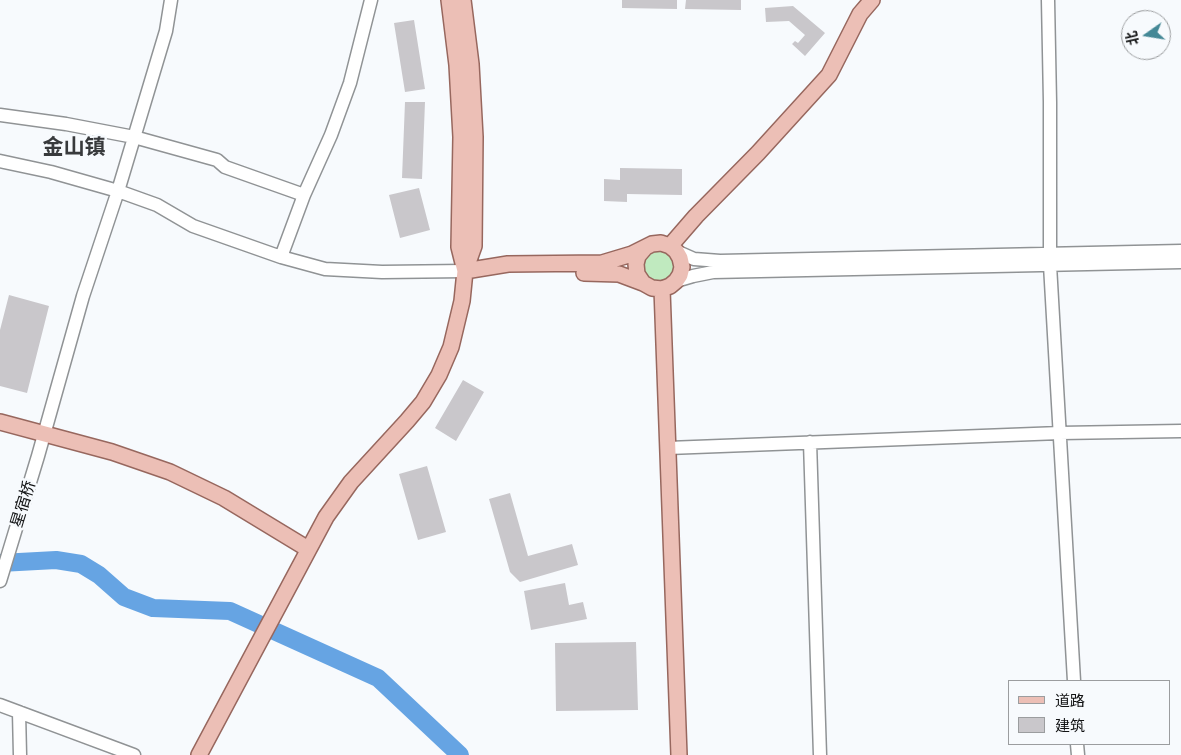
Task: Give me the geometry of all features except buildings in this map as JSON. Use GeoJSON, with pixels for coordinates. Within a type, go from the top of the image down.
{"type":"FeatureCollection","features":[{"type":"Feature","properties":{"kind":"main road"},"geometry":{"type":"LineString","coordinates":[[449,0],[457,66],[460,118],[459,247],[465,271]]}},
{"type":"Feature","properties":{"kind":"main road"},"geometry":{"type":"LineString","coordinates":[[199,755],[304,555],[326,517],[343,492],[407,421],[432,388],[444,363],[455,332],[462,301],[465,271],[474,246],[475,137],[472,64],[464,0]]}},
{"type":"Feature","properties":{"kind":"main road"},"geometry":{"type":"LineString","coordinates":[[673,248],[830,75],[861,7],[872,0]]}},
{"type":"Feature","properties":{"kind":"main road"},"geometry":{"type":"LineString","coordinates":[[661,243],[673,248],[680,258],[682,267],[676,281],[662,289],[652,288],[627,276],[611,273],[508,274],[465,271],[508,264],[602,263],[619,259],[652,244],[661,243]]}},
{"type":"Feature","properties":{"kind":"main road"},"geometry":{"type":"LineString","coordinates":[[643,283],[638,274],[636,264],[638,256],[644,248]]}},
{"type":"Feature","properties":{"kind":"main road"},"geometry":{"type":"LineString","coordinates":[[662,289],[679,755]]}},
{"type":"Feature","properties":{"kind":"main road"},"geometry":{"type":"LineString","coordinates":[[0,422],[112,452],[181,476],[224,498],[304,555]]}},
{"type":"Feature","properties":{"kind":"street","name":"星宿桥"},"geometry":{"type":"LineString","coordinates":[[0,580],[38,456],[83,296],[118,191],[166,31],[171,0]]}},
{"type":"Feature","properties":{"kind":"street"},"geometry":{"type":"LineString","coordinates":[[281,257],[304,195],[331,135],[350,83],[371,0]]}},
{"type":"Feature","properties":{"kind":"street"},"geometry":{"type":"LineString","coordinates":[[1048,0],[1050,259],[1074,680]]}},
{"type":"Feature","properties":{"kind":"street"},"geometry":{"type":"LineString","coordinates":[[0,115],[66,124],[134,137],[217,160],[225,167],[304,195]]}},
{"type":"Feature","properties":{"kind":"street"},"geometry":{"type":"LineString","coordinates":[[0,161],[51,172],[118,191],[157,205],[193,226],[281,257],[325,269],[382,272],[465,271]]}},
{"type":"Feature","properties":{"kind":"street"},"geometry":{"type":"LineString","coordinates":[[673,248],[694,258],[720,261],[1050,259],[1181,262]]}},
{"type":"Feature","properties":{"kind":"street"},"geometry":{"type":"LineString","coordinates":[[676,281],[713,272],[1050,259],[1181,251]]}},
{"type":"Feature","properties":{"kind":"street"},"geometry":{"type":"LineString","coordinates":[[668,448],[1181,430]]}},
{"type":"Feature","properties":{"kind":"street"},"geometry":{"type":"LineString","coordinates":[[810,442],[820,755]]}},
{"type":"Feature","properties":{"kind":"street"},"geometry":{"type":"LineString","coordinates":[[0,705],[134,755]]}},
{"type":"Feature","properties":{"kind":"street"},"geometry":{"type":"LineString","coordinates":[[19,712],[20,755]]}},
{"type":"Feature","properties":{"kind":"green space"},"geometry":{"type":"Polygon","coordinates":[[[659,251],[665,252],[670,256],[674,261],[674,273],[670,278],[665,282],[659,283],[653,282],[648,278],[644,273],[643,267],[644,261],[648,256],[653,252],[659,251]]]}},
{"type":"Feature","properties":{"kind":"waterway"},"geometry":{"type":"LineString","coordinates":[[0,563],[56,560],[81,564],[99,575],[124,597],[153,608],[230,611],[378,678],[460,755]]}},
{"type":"Feature","properties":{"kind":"district","name":"金山镇"},"geometry":{"type":"Point","coordinates":[74,147]}}]}
